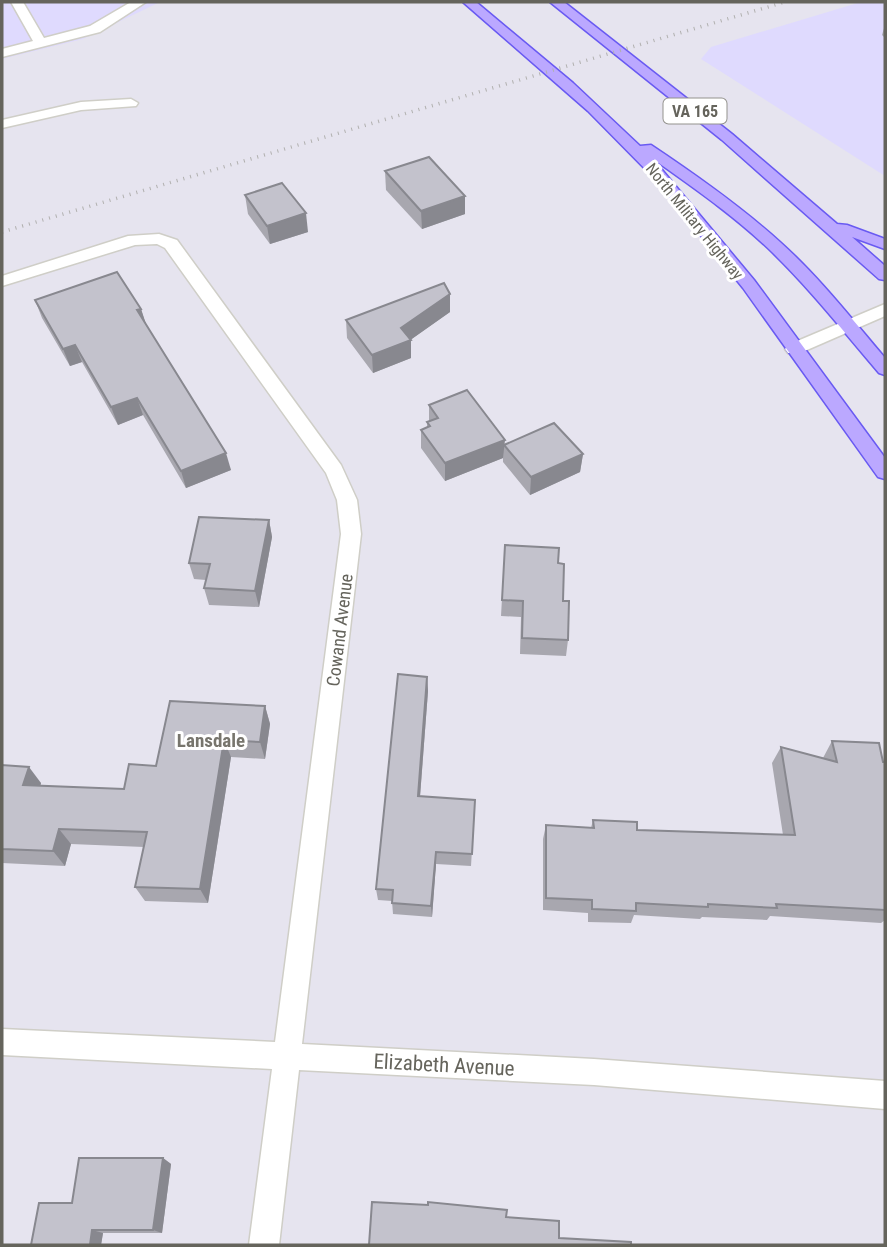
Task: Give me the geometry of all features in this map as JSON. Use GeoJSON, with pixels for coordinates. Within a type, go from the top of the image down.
{"type":"FeatureCollection","features":[{"type":"Feature","properties":{"kind":"main road","name":"North Military Highway"},"geometry":{"type":"LineString","coordinates":[[469,2],[612,126],[660,176],[702,225],[885,472]]}},
{"type":"Feature","properties":{"kind":"main road","name":"VA 165"},"geometry":{"type":"LineString","coordinates":[[556,2],[727,137],[830,224],[885,275]]}},
{"type":"Feature","properties":{"kind":"main road"},"geometry":{"type":"LineString","coordinates":[[612,126],[698,183],[760,232],[849,326],[885,369]]}},
{"type":"Feature","properties":{"kind":"main road"},"geometry":{"type":"LineString","coordinates":[[830,224],[885,244]]}},
{"type":"Feature","properties":{"kind":"street"},"geometry":{"type":"LineString","coordinates":[[17,2],[41,44]]}},
{"type":"Feature","properties":{"kind":"street"},"geometry":{"type":"LineString","coordinates":[[2,53],[95,29],[140,2]]}},
{"type":"Feature","properties":{"kind":"street"},"geometry":{"type":"LineString","coordinates":[[2,124],[81,106],[131,103]]}},
{"type":"Feature","properties":{"kind":"street","name":"Cowand Avenue"},"geometry":{"type":"LineString","coordinates":[[2,281],[134,240],[159,239],[171,244],[334,470],[347,500],[351,534],[264,1245]]}},
{"type":"Feature","properties":{"kind":"street"},"geometry":{"type":"LineString","coordinates":[[794,349],[885,310]]}},
{"type":"Feature","properties":{"kind":"street","name":"Elizabeth Avenue"},"geometry":{"type":"LineString","coordinates":[[2,1042],[594,1072],[885,1095]]}},
{"type":"Feature","properties":{"kind":"shaded area"},"geometry":{"type":"Polygon","coordinates":[[[2,2],[160,2],[83,39],[2,59],[2,2]]]}},
{"type":"Feature","properties":{"kind":"shaded area"},"geometry":{"type":"Polygon","coordinates":[[[861,2],[885,2],[885,176],[701,59],[711,47],[861,2]]]}},
{"type":"Feature","properties":{"kind":"building"},"geometry":{"type":"Polygon","coordinates":[[[429,157],[465,196],[421,211],[385,171],[429,157]]]}},
{"type":"Feature","properties":{"kind":"building"},"geometry":{"type":"Polygon","coordinates":[[[282,183],[306,213],[267,226],[245,195],[282,183]]]}},
{"type":"Feature","properties":{"kind":"building"},"geometry":{"type":"Polygon","coordinates":[[[117,272],[141,309],[137,310],[226,453],[181,471],[137,398],[111,407],[75,345],[63,349],[35,300],[117,272]]]}},
{"type":"Feature","properties":{"kind":"building"},"geometry":{"type":"Polygon","coordinates":[[[444,283],[450,294],[401,328],[411,340],[372,355],[346,320],[444,283]]]}},
{"type":"Feature","properties":{"kind":"building"},"geometry":{"type":"Polygon","coordinates":[[[467,390],[505,440],[445,463],[421,430],[430,426],[427,422],[438,418],[429,405],[467,390]]]}},
{"type":"Feature","properties":{"kind":"building"},"geometry":{"type":"Polygon","coordinates":[[[554,423],[583,454],[531,477],[504,445],[554,423]]]}},
{"type":"Feature","properties":{"kind":"building"},"geometry":{"type":"Polygon","coordinates":[[[199,517],[269,520],[255,591],[204,588],[210,564],[189,563],[199,517]]]}},
{"type":"Feature","properties":{"kind":"building"},"geometry":{"type":"Polygon","coordinates":[[[505,545],[559,548],[558,563],[564,564],[563,601],[569,601],[568,640],[522,638],[523,601],[502,600],[505,545]]]}},
{"type":"Feature","properties":{"kind":"building"},"geometry":{"type":"Polygon","coordinates":[[[398,674],[427,677],[418,796],[475,800],[472,854],[436,852],[431,906],[392,903],[393,890],[376,889],[398,674]]]}},
{"type":"Feature","properties":{"kind":"building"},"geometry":{"type":"Polygon","coordinates":[[[170,701],[265,706],[260,742],[224,740],[200,889],[135,887],[147,832],[59,829],[53,851],[2,849],[2,765],[29,767],[23,785],[124,789],[129,764],[156,766],[170,701]]]}},
{"type":"Feature","properties":{"kind":"building"},"geometry":{"type":"Polygon","coordinates":[[[832,741],[879,743],[885,762],[885,910],[776,904],[777,908],[636,903],[636,911],[592,909],[592,900],[546,898],[546,825],[594,828],[593,820],[637,822],[637,830],[795,835],[781,747],[837,762],[832,741]]]}},
{"type":"Feature","properties":{"kind":"building"},"geometry":{"type":"Polygon","coordinates":[[[79,1158],[163,1158],[153,1230],[92,1230],[90,1245],[31,1245],[39,1203],[72,1203],[79,1158]]]}},
{"type":"Feature","properties":{"kind":"building"},"geometry":{"type":"Polygon","coordinates":[[[372,1202],[428,1205],[428,1202],[507,1210],[506,1217],[559,1221],[559,1238],[631,1242],[631,1245],[369,1245],[372,1202]]]}},
{"type":"Feature","properties":{"kind":"railway"},"geometry":{"type":"LineString","coordinates":[[2,232],[785,2]]}},
{"type":"Feature","properties":{"kind":"district","name":"Lansdale"},"geometry":{"type":"Point","coordinates":[211,740]}}]}
